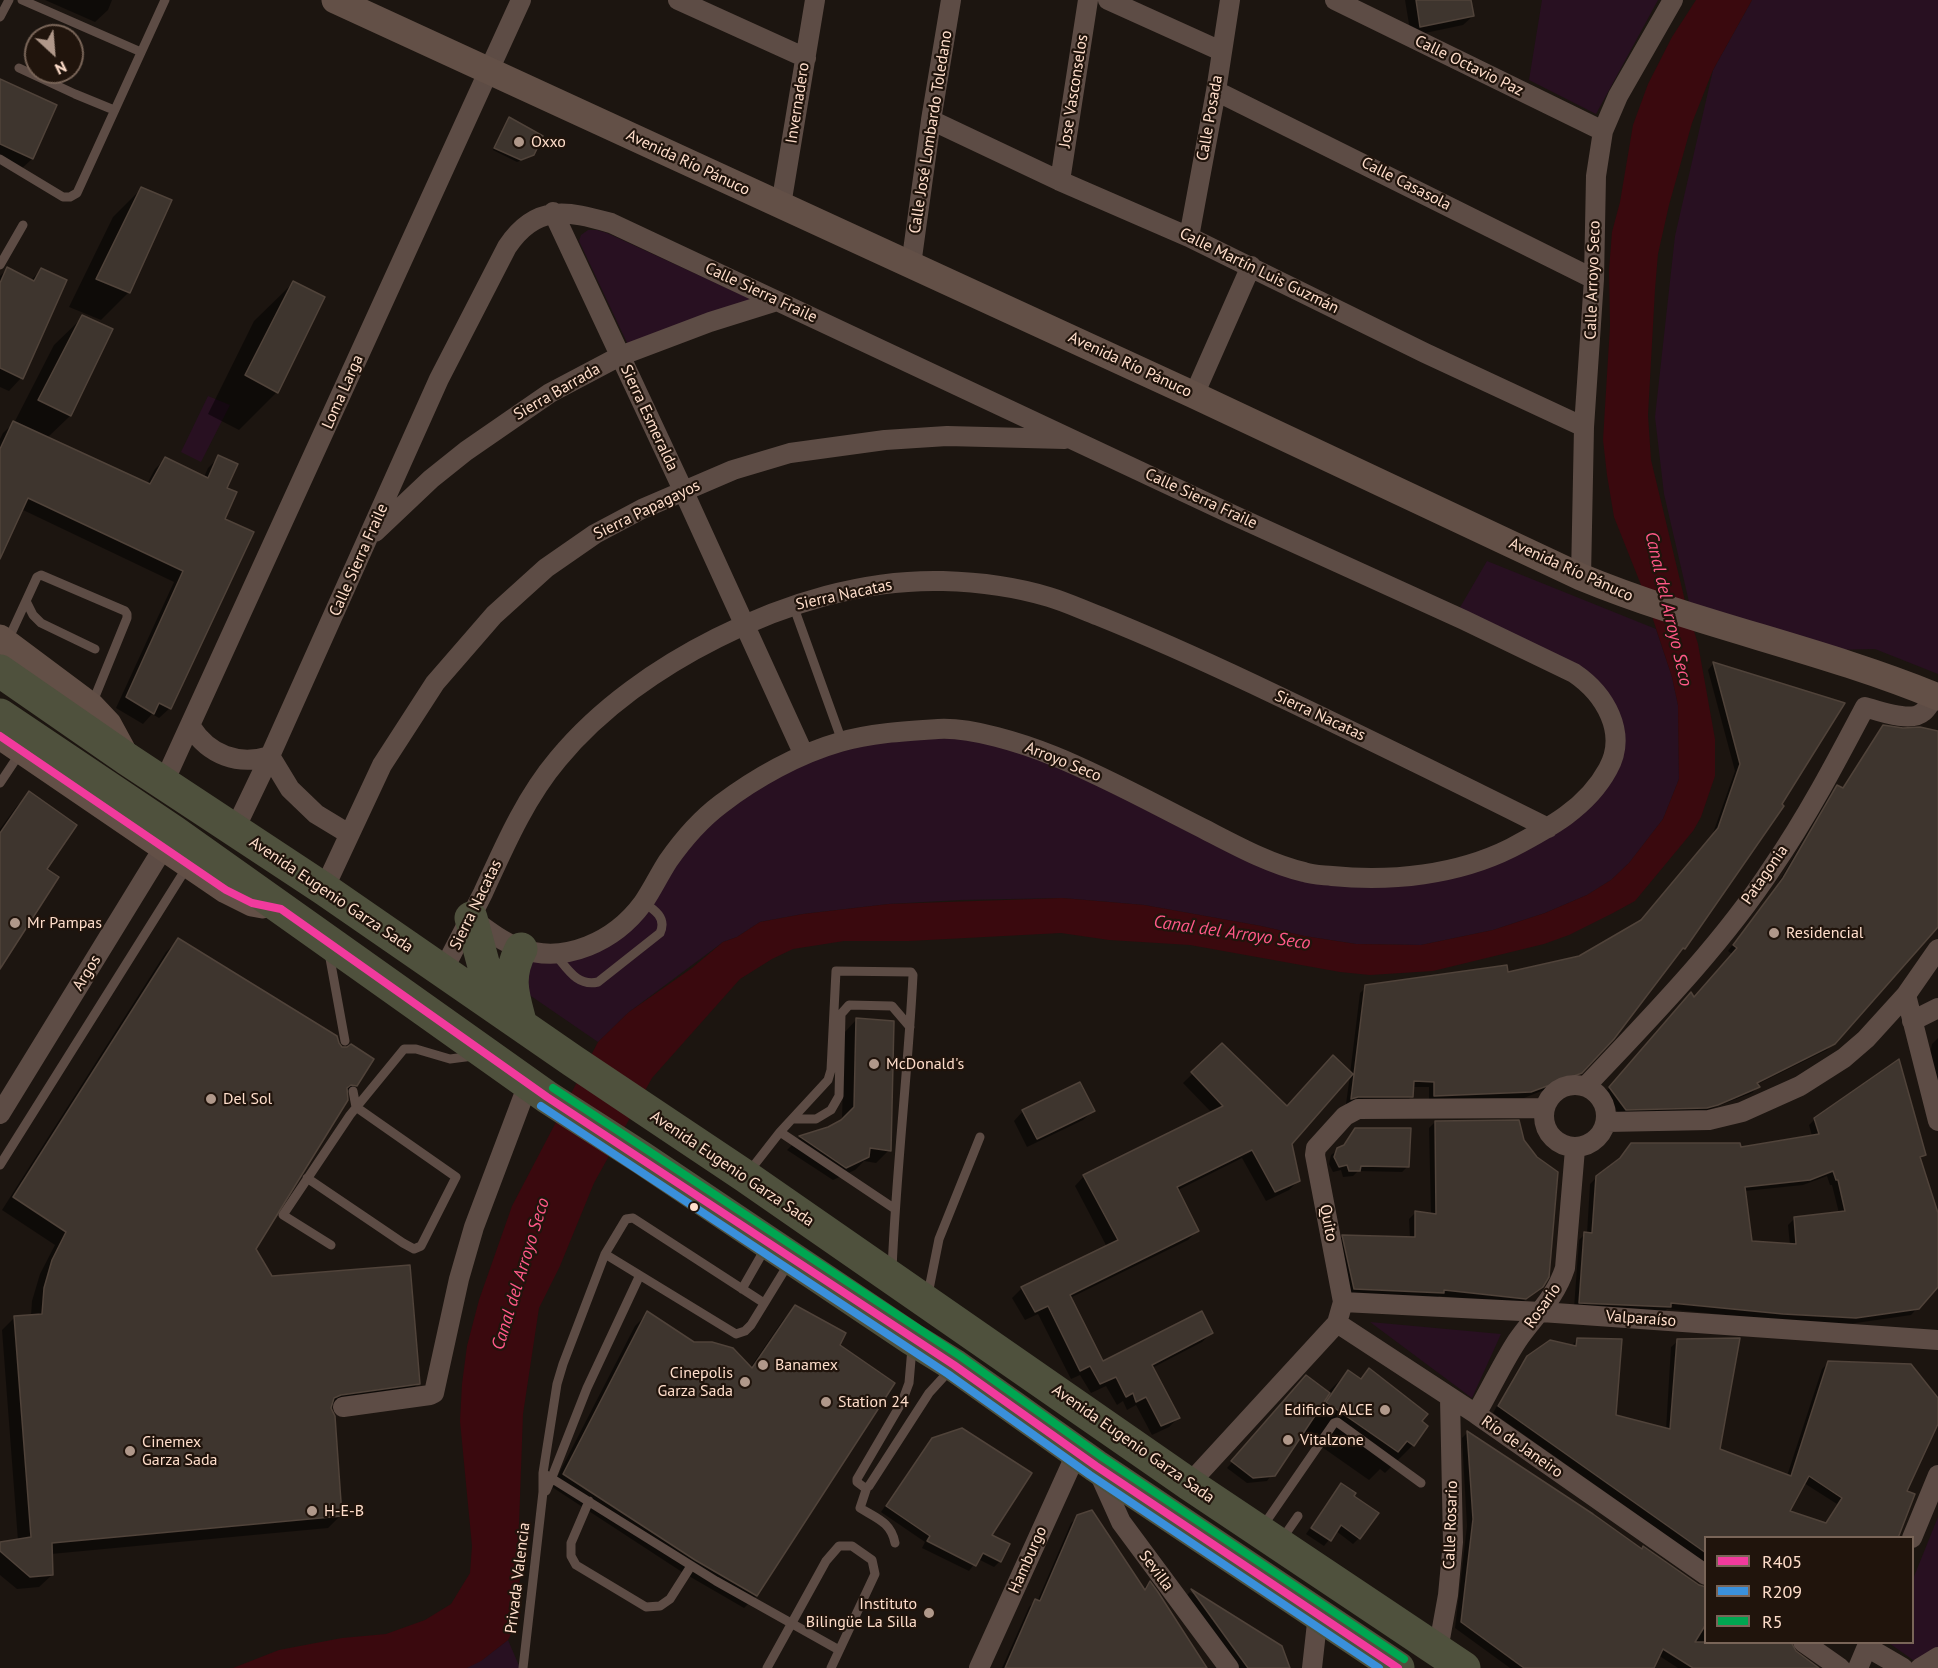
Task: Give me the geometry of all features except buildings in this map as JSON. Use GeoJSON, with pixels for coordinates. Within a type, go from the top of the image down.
{"type":"FeatureCollection","features":[{"type":"Feature","properties":{"kind":"highway","name":"Avenida Eugenio Garza Sada"},"geometry":{"type":"LineString","coordinates":[[2,650],[127,759],[324,889],[670,1128],[745,1176],[1189,1484],[1451,1659]]}},
{"type":"Feature","properties":{"kind":"highway"},"geometry":{"type":"LineString","coordinates":[[0,715],[105,786],[168,840],[281,909],[538,1091],[954,1365],[1086,1459],[1395,1667]]}},
{"type":"Feature","properties":{"kind":"highway"},"geometry":{"type":"LineString","coordinates":[[471,918],[508,1016]]}},
{"type":"Feature","properties":{"kind":"highway"},"geometry":{"type":"LineString","coordinates":[[508,1016],[513,994],[511,977],[521,949]]}},
{"type":"Feature","properties":{"kind":"street","name":"Avenida Río Pánuco"},"geometry":{"type":"LineString","coordinates":[[335,0],[1194,395],[1581,577],[1629,597],[1879,674],[1936,697]]}},
{"type":"Feature","properties":{"kind":"street","name":"Loma Larga"},"geometry":{"type":"LineString","coordinates":[[164,782],[521,0]]}},
{"type":"Feature","properties":{"kind":"street","name":"Invernadero"},"geometry":{"type":"LineString","coordinates":[[781,206],[815,0]]}},
{"type":"Feature","properties":{"kind":"street","name":"Calle José Lombardo Toledano"},"geometry":{"type":"LineString","coordinates":[[911,265],[931,120],[951,0]]}},
{"type":"Feature","properties":{"kind":"street","name":"Jose Vasconselos"},"geometry":{"type":"LineString","coordinates":[[1060,181],[1088,0]]}},
{"type":"Feature","properties":{"kind":"street"},"geometry":{"type":"LineString","coordinates":[[1108,0],[1221,51]]}},
{"type":"Feature","properties":{"kind":"street","name":"Calle Posada"},"geometry":{"type":"LineString","coordinates":[[1189,237],[1230,0]]}},
{"type":"Feature","properties":{"kind":"street","name":"Calle Octavio Paz"},"geometry":{"type":"LineString","coordinates":[[1335,0],[1603,131]]}},
{"type":"Feature","properties":{"kind":"street","name":"Calle Arroyo Seco"},"geometry":{"type":"LineString","coordinates":[[1581,577],[1584,427],[1594,279],[1596,176],[1603,131],[1618,96],[1673,0]]}},
{"type":"Feature","properties":{"kind":"street"},"geometry":{"type":"LineString","coordinates":[[687,2],[806,58]]}},
{"type":"Feature","properties":{"kind":"street","name":"Calle Casasola"},"geometry":{"type":"LineString","coordinates":[[1216,91],[1594,279]]}},
{"type":"Feature","properties":{"kind":"street","name":"Calle Martín Luis Guzmán"},"geometry":{"type":"LineString","coordinates":[[931,120],[1060,181],[1251,266],[1425,353],[1584,427]]}},
{"type":"Feature","properties":{"kind":"street","name":"Calle Sierra Fraile"},"geometry":{"type":"LineString","coordinates":[[235,829],[440,379],[507,247],[523,228],[553,212],[583,215],[611,223],[1231,514],[1475,625],[1574,673],[1596,691]]}},
{"type":"Feature","properties":{"kind":"street","name":"Sierra Esmeralda"},"geometry":{"type":"LineString","coordinates":[[553,212],[804,755]]}},
{"type":"Feature","properties":{"kind":"street"},"geometry":{"type":"LineString","coordinates":[[1194,395],[1251,266]]}},
{"type":"Feature","properties":{"kind":"street","name":"Sierra Barrada"},"geometry":{"type":"LineString","coordinates":[[369,538],[431,479],[466,451],[550,393],[620,356],[710,322],[777,301]]}},
{"type":"Feature","properties":{"kind":"street","name":"Sierra Papagayos"},"geometry":{"type":"LineString","coordinates":[[324,889],[382,765],[435,683],[494,615],[546,568],[595,534],[683,490],[733,470],[790,453],[838,445],[946,436],[1074,440]]}},
{"type":"Feature","properties":{"kind":"street","name":"Sierra Nacatas"},"geometry":{"type":"LineString","coordinates":[[443,971],[471,918],[512,830],[558,759],[596,719],[690,652],[745,624],[793,605],[884,584],[942,581],[995,586],[1049,597],[1158,639],[1384,746],[1548,828]]}},
{"type":"Feature","properties":{"kind":"street"},"geometry":{"type":"LineString","coordinates":[[2,650],[91,706],[108,724],[127,759]]}},
{"type":"Feature","properties":{"kind":"street","name":"Arroyo Seco"},"geometry":{"type":"LineString","coordinates":[[471,918],[499,939],[521,949],[555,954],[589,946],[613,933],[631,917],[644,902],[670,858],[693,830],[720,804],[760,779],[804,755],[842,741],[943,729],[999,737],[1081,767],[1250,853],[1304,873],[1345,877],[1397,877],[1442,870],[1491,858],[1548,828],[1585,801],[1602,780],[1615,756],[1615,726],[1596,691]]}},
{"type":"Feature","properties":{"kind":"street","name":"Patagonia"},"geometry":{"type":"LineString","coordinates":[[1586,1086],[1713,946],[1772,870],[1817,796],[1865,707],[1891,714],[1916,716],[1925,711],[1936,697]]}},
{"type":"Feature","properties":{"kind":"street"},"geometry":{"type":"LineString","coordinates":[[191,727],[206,745],[226,757],[248,760],[270,756],[290,789],[316,814],[349,834]]}},
{"type":"Feature","properties":{"kind":"street"},"geometry":{"type":"LineString","coordinates":[[11,744],[168,840],[188,865],[239,897],[252,903],[281,909]]}},
{"type":"Feature","properties":{"kind":"street","name":"Argos"},"geometry":{"type":"LineString","coordinates":[[0,1114],[168,840]]}},
{"type":"Feature","properties":{"kind":"street"},"geometry":{"type":"LineString","coordinates":[[1606,1122],[1709,1120],[1742,1112],[1800,1086],[1844,1058],[1866,1040],[1906,995],[1938,949]]}},
{"type":"Feature","properties":{"kind":"street"},"geometry":{"type":"LineString","coordinates":[[1906,995],[1938,1122]]}},
{"type":"Feature","properties":{"kind":"street"},"geometry":{"type":"LineString","coordinates":[[1912,1021],[1938,1008]]}},
{"type":"Feature","properties":{"kind":"street"},"geometry":{"type":"LineString","coordinates":[[1568,1085],[1586,1086],[1599,1094],[1606,1107],[1606,1122],[1600,1135],[1589,1145],[1575,1149],[1563,1146],[1547,1130],[1543,1120],[1544,1108],[1553,1093],[1568,1085]]}},
{"type":"Feature","properties":{"kind":"street"},"geometry":{"type":"LineString","coordinates":[[343,1407],[434,1393],[456,1290],[474,1227],[538,1091]]}},
{"type":"Feature","properties":{"kind":"street","name":"Quito"},"geometry":{"type":"LineString","coordinates":[[1189,1484],[1337,1323],[1343,1302],[1315,1155],[1316,1148],[1345,1116],[1358,1109],[1544,1108]]}},
{"type":"Feature","properties":{"kind":"street","name":"Rosario"},"geometry":{"type":"LineString","coordinates":[[1476,1414],[1519,1338],[1541,1312],[1558,1286],[1565,1268],[1575,1149]]}},
{"type":"Feature","properties":{"kind":"street","name":"Valparaíso"},"geometry":{"type":"LineString","coordinates":[[1343,1302],[1541,1312],[1938,1340]]}},
{"type":"Feature","properties":{"kind":"street","name":"Río de Janeiro"},"geometry":{"type":"LineString","coordinates":[[1337,1323],[1476,1414],[1704,1574]]}},
{"type":"Feature","properties":{"kind":"street","name":"Calle Rosario"},"geometry":{"type":"LineString","coordinates":[[1450,1398],[1453,1542],[1448,1595],[1451,1659]]}},
{"type":"Feature","properties":{"kind":"street","name":"Sevilla"},"geometry":{"type":"LineString","coordinates":[[1086,1459],[1121,1522],[1227,1667]]}},
{"type":"Feature","properties":{"kind":"street","name":"Hamburgo"},"geometry":{"type":"LineString","coordinates":[[979,1668],[1086,1459]]}},
{"type":"Feature","properties":{"kind":"street"},"geometry":{"type":"LineString","coordinates":[[1913,1536],[1938,1476]]}},
{"type":"Feature","properties":{"kind":"street"},"geometry":{"type":"LineString","coordinates":[[1312,1668],[1318,1614]]}},
{"type":"Feature","properties":{"kind":"street"},"geometry":{"type":"LineString","coordinates":[[1806,1644],[1840,1668]]}},
{"type":"Feature","properties":{"kind":"street"},"geometry":{"type":"LineString","coordinates":[[1858,1668],[1868,1645],[1903,1668]]}},
{"type":"Feature","properties":{"kind":"street"},"geometry":{"type":"LineString","coordinates":[[1920,1668],[1938,1657]]}},
{"type":"Feature","properties":{"kind":"lane"},"geometry":{"type":"LineString","coordinates":[[0,17],[9,0]]}},
{"type":"Feature","properties":{"kind":"lane"},"geometry":{"type":"LineString","coordinates":[[22,0],[141,52]]}},
{"type":"Feature","properties":{"kind":"lane"},"geometry":{"type":"LineString","coordinates":[[0,159],[63,197],[70,197],[79,190],[165,0]]}},
{"type":"Feature","properties":{"kind":"lane"},"geometry":{"type":"LineString","coordinates":[[19,68],[114,110]]}},
{"type":"Feature","properties":{"kind":"lane"},"geometry":{"type":"LineString","coordinates":[[0,265],[23,225]]}},
{"type":"Feature","properties":{"kind":"lane"},"geometry":{"type":"LineString","coordinates":[[2,650],[37,577],[41,575],[123,610],[127,614],[91,706]]}},
{"type":"Feature","properties":{"kind":"lane"},"geometry":{"type":"LineString","coordinates":[[26,601],[33,615],[41,623],[95,649]]}},
{"type":"Feature","properties":{"kind":"lane"},"geometry":{"type":"LineString","coordinates":[[793,605],[842,741]]}},
{"type":"Feature","properties":{"kind":"lane"},"geometry":{"type":"LineString","coordinates":[[0,783],[11,744]]}},
{"type":"Feature","properties":{"kind":"lane"},"geometry":{"type":"LineString","coordinates":[[0,1165],[188,865]]}},
{"type":"Feature","properties":{"kind":"lane"},"geometry":{"type":"LineString","coordinates":[[555,954],[580,982],[589,984],[598,982],[660,933],[663,927],[662,920],[657,912],[644,902]]}},
{"type":"Feature","properties":{"kind":"lane"},"geometry":{"type":"LineString","coordinates":[[327,942],[345,1041]]}},
{"type":"Feature","properties":{"kind":"lane"},"geometry":{"type":"LineString","coordinates":[[745,1176],[830,1075],[836,971],[911,972],[913,975],[910,1027],[895,1209],[892,1278]]}},
{"type":"Feature","properties":{"kind":"lane"},"geometry":{"type":"LineString","coordinates":[[794,1119],[816,1119],[831,1110],[839,1096],[841,1014],[849,1005],[892,1006],[910,1027]]}},
{"type":"Feature","properties":{"kind":"lane"},"geometry":{"type":"LineString","coordinates":[[331,1245],[283,1216],[356,1107],[404,1049],[416,1049],[450,1059],[486,1055]]}},
{"type":"Feature","properties":{"kind":"lane"},"geometry":{"type":"LineString","coordinates":[[307,1178],[403,1243],[414,1249],[421,1246],[456,1177],[356,1107],[353,1091]]}},
{"type":"Feature","properties":{"kind":"lane"},"geometry":{"type":"LineString","coordinates":[[780,1132],[895,1209]]}},
{"type":"Feature","properties":{"kind":"lane"},"geometry":{"type":"LineString","coordinates":[[926,1302],[939,1239],[980,1137]]}},
{"type":"Feature","properties":{"kind":"lane","name":"Privada Valencia"},"geometry":{"type":"LineString","coordinates":[[523,1668],[543,1492],[543,1473],[557,1384],[606,1254],[627,1219],[631,1217],[742,1289]]}},
{"type":"Feature","properties":{"kind":"lane"},"geometry":{"type":"LineString","coordinates":[[764,1303],[742,1289],[780,1251]]}},
{"type":"Feature","properties":{"kind":"lane"},"geometry":{"type":"LineString","coordinates":[[606,1254],[639,1277],[736,1334],[746,1331],[764,1303],[780,1251]]}},
{"type":"Feature","properties":{"kind":"lane"},"geometry":{"type":"LineString","coordinates":[[543,1492],[546,1491],[587,1388],[639,1277]]}},
{"type":"Feature","properties":{"kind":"lane"},"geometry":{"type":"LineString","coordinates":[[867,1487],[861,1486],[856,1480],[909,1383],[912,1339]]}},
{"type":"Feature","properties":{"kind":"lane"},"geometry":{"type":"LineString","coordinates":[[895,1543],[892,1532],[886,1524],[860,1508],[867,1487],[929,1393],[954,1365]]}},
{"type":"Feature","properties":{"kind":"lane"},"geometry":{"type":"LineString","coordinates":[[1269,1537],[1334,1423],[1337,1422],[1421,1483]]}},
{"type":"Feature","properties":{"kind":"lane"},"geometry":{"type":"LineString","coordinates":[[543,1473],[691,1566],[839,1650]]}},
{"type":"Feature","properties":{"kind":"lane"},"geometry":{"type":"LineString","coordinates":[[589,1501],[571,1543],[572,1556],[579,1567],[640,1605],[653,1607],[665,1604],[670,1599],[691,1566]]}},
{"type":"Feature","properties":{"kind":"lane"},"geometry":{"type":"LineString","coordinates":[[1269,1537],[1298,1516]]}},
{"type":"Feature","properties":{"kind":"lane"},"geometry":{"type":"LineString","coordinates":[[767,1668],[826,1561],[839,1546],[852,1546],[872,1560],[875,1574],[831,1668]]}},
{"type":"Feature","properties":{"kind":"shaded area"},"geometry":{"type":"Polygon","coordinates":[[[1542,0],[1658,0],[1596,114],[1529,80],[1542,0]]]}},
{"type":"Feature","properties":{"kind":"shaded area"},"geometry":{"type":"Polygon","coordinates":[[[1752,0],[1938,0],[1938,674],[1875,649],[1830,650],[1689,602],[1664,494],[1655,417],[1675,236],[1713,70],[1752,0]]]}},
{"type":"Feature","properties":{"kind":"shaded area"},"geometry":{"type":"Polygon","coordinates":[[[588,230],[607,233],[755,301],[629,347],[579,241],[581,235],[588,230]]]}},
{"type":"Feature","properties":{"kind":"shaded area"},"geometry":{"type":"Polygon","coordinates":[[[208,396],[230,405],[201,462],[181,452],[208,396]]]}},
{"type":"Feature","properties":{"kind":"shaded area"},"geometry":{"type":"Polygon","coordinates":[[[1487,561],[1656,629],[1672,677],[1678,705],[1679,779],[1663,819],[1629,863],[1611,880],[1587,895],[1545,913],[1493,930],[1421,945],[1356,944],[1144,905],[1062,898],[889,904],[803,914],[760,922],[737,937],[723,942],[629,1012],[598,1042],[512,983],[516,960],[555,954],[613,933],[720,804],[842,741],[999,737],[1304,873],[1426,873],[1568,815],[1615,756],[1596,691],[1455,616],[1487,561]]]}},
{"type":"Feature","properties":{"kind":"shaded area"},"geometry":{"type":"Polygon","coordinates":[[[1370,1322],[1501,1334],[1472,1398],[1370,1322]]]}},
{"type":"Feature","properties":{"kind":"shaded area"},"geometry":{"type":"Polygon","coordinates":[[[1938,1517],[1938,1649],[1917,1660],[1913,1660],[1890,1644],[1914,1644],[1914,1577],[1938,1517]]]}},
{"type":"Feature","properties":{"kind":"shaded area"},"geometry":{"type":"Polygon","coordinates":[[[508,1640],[520,1668],[466,1668],[482,1660],[508,1640]]]}},
{"type":"Feature","properties":{"kind":"water","name":"Canal del Arroyo Seco"},"geometry":{"type":"Polygon","coordinates":[[[1696,0],[1752,0],[1713,70],[1692,123],[1669,205],[1658,254],[1648,415],[1651,460],[1686,605],[1698,644],[1715,739],[1715,776],[1701,817],[1693,831],[1635,901],[1569,935],[1544,944],[1433,971],[1370,975],[1340,972],[1190,945],[1109,940],[1061,933],[909,941],[844,941],[793,949],[772,959],[740,979],[652,1078],[594,1183],[560,1266],[539,1308],[523,1414],[519,1524],[520,1616],[508,1640],[481,1661],[467,1668],[233,1668],[279,1650],[342,1638],[386,1634],[425,1620],[451,1604],[470,1573],[472,1546],[460,1421],[467,1346],[479,1300],[512,1206],[598,1042],[629,1012],[692,968],[723,942],[737,937],[760,922],[803,914],[889,904],[1062,898],[1144,905],[1356,944],[1421,945],[1493,930],[1545,913],[1587,895],[1611,880],[1629,863],[1663,819],[1679,779],[1678,705],[1672,677],[1645,595],[1614,517],[1607,475],[1603,440],[1610,326],[1609,270],[1612,232],[1620,202],[1633,125],[1648,84],[1672,37],[1696,0]]]}},
{"type":"Feature","properties":{"kind":"transit line","name":"R405"},"geometry":{"type":"LineString","coordinates":[[0,736],[226,890],[252,903],[281,909],[547,1097],[954,1365],[1096,1466],[1398,1668]]}},
{"type":"Feature","properties":{"kind":"transit line","name":"R5"},"geometry":{"type":"LineString","coordinates":[[553,1088],[960,1356],[1102,1457],[1404,1659]]}},
{"type":"Feature","properties":{"kind":"transit line","name":"R209"},"geometry":{"type":"LineString","coordinates":[[541,1106],[948,1374],[1090,1475],[1379,1668]]}},
{"type":"Feature","properties":{"kind":"place","name":"Oxxo"},"geometry":{"type":"Point","coordinates":[519,142]}},
{"type":"Feature","properties":{"kind":"place","name":"Mr Pampas"},"geometry":{"type":"Point","coordinates":[15,923]}},
{"type":"Feature","properties":{"kind":"place","name":"Residencial"},"geometry":{"type":"Point","coordinates":[1774,933]}},
{"type":"Feature","properties":{"kind":"place","name":"McDonald's"},"geometry":{"type":"Point","coordinates":[874,1064]}},
{"type":"Feature","properties":{"kind":"place","name":"Del Sol"},"geometry":{"type":"Point","coordinates":[211,1099]}},
{"type":"Feature","properties":{"kind":"place","name":"Banamex"},"geometry":{"type":"Point","coordinates":[763,1365]}},
{"type":"Feature","properties":{"kind":"place","name":"Cinepolis Garza Sada"},"geometry":{"type":"Point","coordinates":[745,1382]}},
{"type":"Feature","properties":{"kind":"place","name":"Station 24"},"geometry":{"type":"Point","coordinates":[826,1402]}},
{"type":"Feature","properties":{"kind":"place","name":"Edificio ALCE"},"geometry":{"type":"Point","coordinates":[1385,1410]}},
{"type":"Feature","properties":{"kind":"place","name":"Vitalzone"},"geometry":{"type":"Point","coordinates":[1288,1440]}},
{"type":"Feature","properties":{"kind":"place","name":"Cinemex Garza Sada"},"geometry":{"type":"Point","coordinates":[130,1451]}},
{"type":"Feature","properties":{"kind":"place","name":"H-E-B"},"geometry":{"type":"Point","coordinates":[312,1511]}},
{"type":"Feature","properties":{"kind":"place","name":"Instituto Bilingüe La Silla"},"geometry":{"type":"Point","coordinates":[929,1613]}}]}
